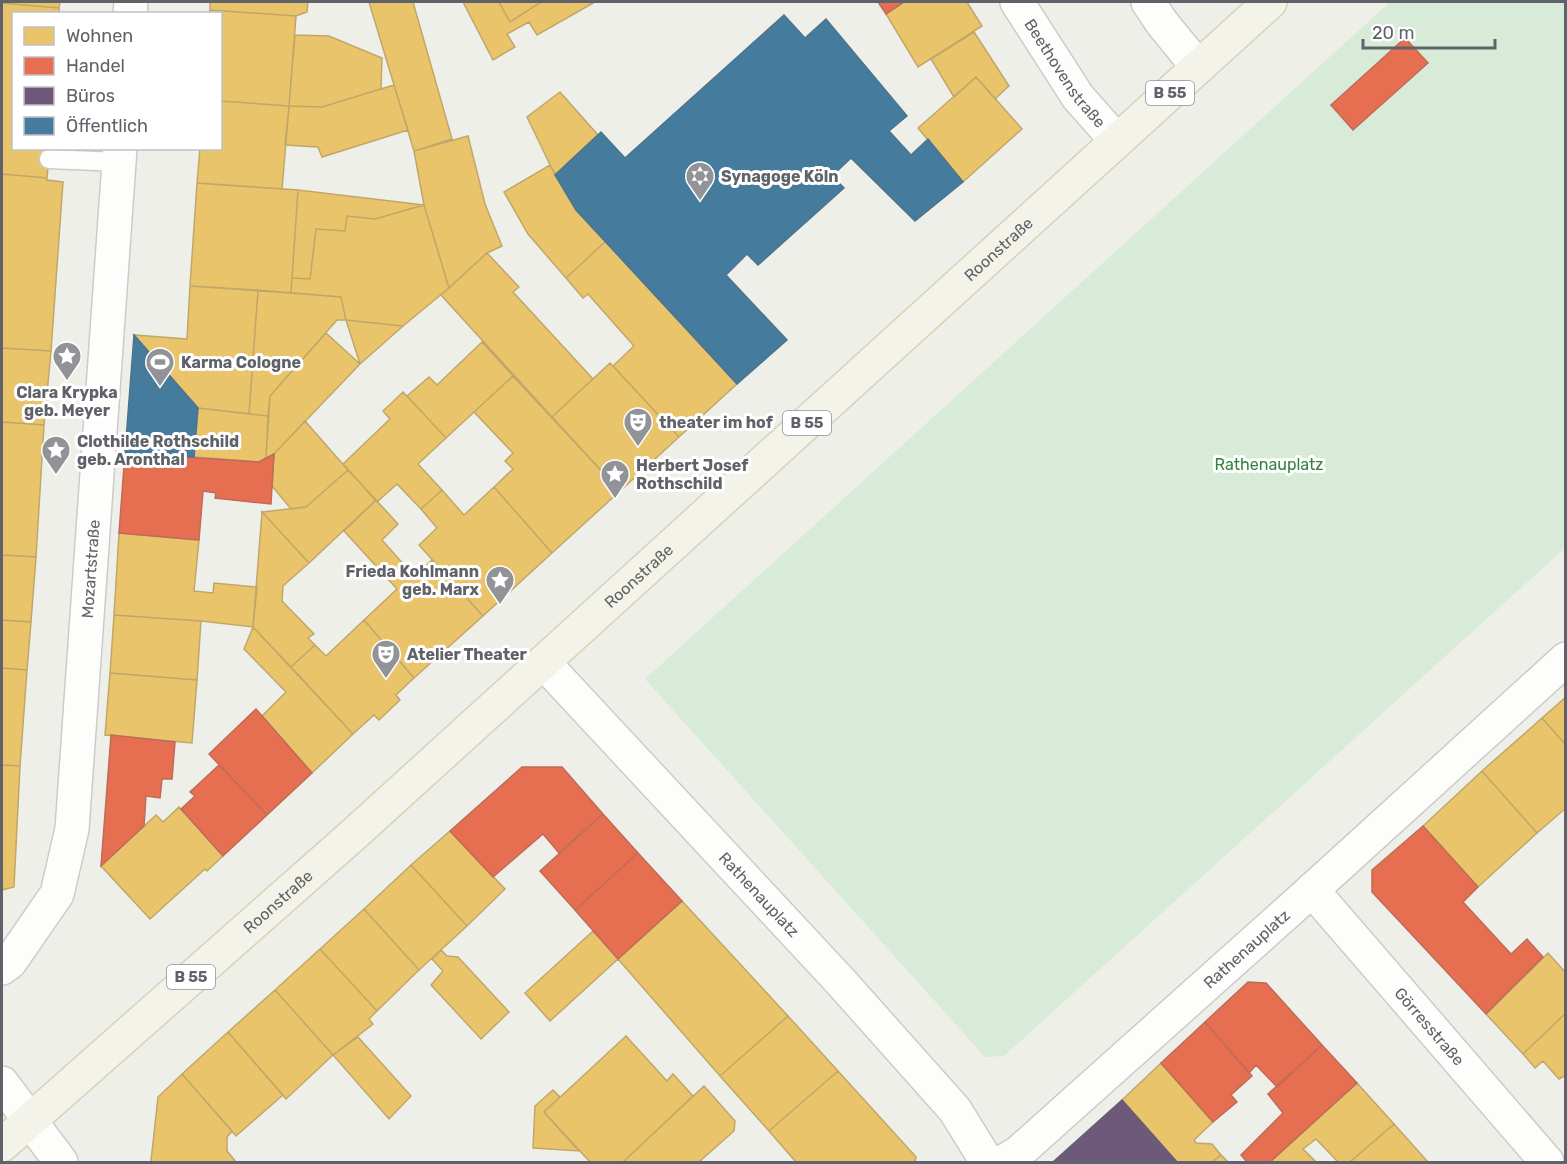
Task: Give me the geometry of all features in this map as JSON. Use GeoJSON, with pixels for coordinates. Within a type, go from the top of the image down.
{"type":"FeatureCollection","features":[{"type":"Feature","properties":{"kind":"main road","name":"Roonstraße"},"geometry":{"type":"LineString","coordinates":[[2,1145],[15,1118],[353,835],[1270,2]]}},
{"type":"Feature","properties":{"kind":"street","name":"Beethovenstraße"},"geometry":{"type":"LineString","coordinates":[[1017,2],[1078,97],[1117,141]]}},
{"type":"Feature","properties":{"kind":"street"},"geometry":{"type":"LineString","coordinates":[[1148,2],[1162,24],[1198,67]]}},
{"type":"Feature","properties":{"kind":"street","name":"Mozartstraße"},"geometry":{"type":"LineString","coordinates":[[2,968],[10,962],[57,894],[72,828],[120,155]]}},
{"type":"Feature","properties":{"kind":"street","name":"Rathenauplatz"},"geometry":{"type":"LineString","coordinates":[[1003,1162],[1018,1153],[1566,659]]}},
{"type":"Feature","properties":{"kind":"street","name":"Rathenauplatz"},"geometry":{"type":"LineString","coordinates":[[544,663],[841,982],[955,1110],[987,1162]]}},
{"type":"Feature","properties":{"kind":"street","name":"Görresstraße"},"geometry":{"type":"LineString","coordinates":[[1312,890],[1547,1162]]}},
{"type":"Feature","properties":{"kind":"street"},"geometry":{"type":"LineString","coordinates":[[2,1083],[15,1118],[61,1162]]}},
{"type":"Feature","properties":{"kind":"lane"},"geometry":{"type":"LineString","coordinates":[[49,159],[120,155]]}},
{"type":"Feature","properties":{"kind":"green space","name":"Rathenauplatz"},"geometry":{"type":"Polygon","coordinates":[[[1390,2],[1565,2],[1565,548],[1004,1056],[985,1057],[645,679],[1390,2]]]}},
{"type":"Feature","properties":{"kind":"building: Wohnen"},"geometry":{"type":"Polygon","coordinates":[[[2,2],[60,2],[59,8],[2,2]]]}},
{"type":"Feature","properties":{"kind":"building: Wohnen"},"geometry":{"type":"Polygon","coordinates":[[[210,2],[308,2],[307,12],[296,16],[210,10],[210,2]]]}},
{"type":"Feature","properties":{"kind":"building: Wohnen"},"geometry":{"type":"Polygon","coordinates":[[[369,2],[413,2],[452,139],[414,151],[369,2]]]}},
{"type":"Feature","properties":{"kind":"building: Wohnen"},"geometry":{"type":"Polygon","coordinates":[[[463,2],[499,2],[510,22],[541,2],[595,2],[537,35],[529,22],[507,34],[515,47],[493,60],[463,2]]]}},
{"type":"Feature","properties":{"kind":"building: Wohnen"},"geometry":{"type":"Polygon","coordinates":[[[499,2],[541,2],[510,22],[499,2]]]}},
{"type":"Feature","properties":{"kind":"building: Wohnen"},"geometry":{"type":"Polygon","coordinates":[[[904,2],[967,2],[982,26],[918,67],[886,14],[904,2]]]}},
{"type":"Feature","properties":{"kind":"building: Wohnen"},"geometry":{"type":"Polygon","coordinates":[[[2,3],[59,8],[59,12],[12,12],[12,150],[50,150],[47,178],[2,174],[2,3]]]}},
{"type":"Feature","properties":{"kind":"building: Wohnen"},"geometry":{"type":"Polygon","coordinates":[[[210,10],[296,16],[289,106],[222,101],[222,12],[210,12],[210,10]]]}},
{"type":"Feature","properties":{"kind":"building: Wohnen"},"geometry":{"type":"Polygon","coordinates":[[[974,32],[1009,86],[995,99],[976,77],[954,97],[931,59],[974,32]]]}},
{"type":"Feature","properties":{"kind":"building: Wohnen"},"geometry":{"type":"Polygon","coordinates":[[[295,35],[329,36],[382,58],[381,89],[322,107],[289,106],[295,35]]]}},
{"type":"Feature","properties":{"kind":"building: Wohnen"},"geometry":{"type":"Polygon","coordinates":[[[976,77],[1022,129],[963,182],[918,128],[976,77]]]}},
{"type":"Feature","properties":{"kind":"building: Wohnen"},"geometry":{"type":"Polygon","coordinates":[[[394,85],[408,130],[322,157],[318,147],[285,145],[289,106],[322,107],[394,85]]]}},
{"type":"Feature","properties":{"kind":"building: Wohnen"},"geometry":{"type":"Polygon","coordinates":[[[560,92],[598,135],[555,175],[527,117],[560,92]]]}},
{"type":"Feature","properties":{"kind":"building: Wohnen"},"geometry":{"type":"Polygon","coordinates":[[[222,101],[289,106],[282,189],[197,183],[200,150],[222,150],[222,101]]]}},
{"type":"Feature","properties":{"kind":"building: Wohnen"},"geometry":{"type":"Polygon","coordinates":[[[468,136],[485,204],[502,246],[487,253],[449,288],[424,205],[414,151],[468,136]]]}},
{"type":"Feature","properties":{"kind":"building: Wohnen"},"geometry":{"type":"Polygon","coordinates":[[[550,165],[576,210],[606,241],[566,278],[528,234],[504,192],[550,165]]]}},
{"type":"Feature","properties":{"kind":"building: Wohnen"},"geometry":{"type":"Polygon","coordinates":[[[2,174],[47,178],[47,180],[63,182],[51,351],[2,348],[2,174]]]}},
{"type":"Feature","properties":{"kind":"building: Wohnen"},"geometry":{"type":"Polygon","coordinates":[[[197,183],[298,190],[291,293],[190,286],[197,183]]]}},
{"type":"Feature","properties":{"kind":"building: Wohnen"},"geometry":{"type":"Polygon","coordinates":[[[298,190],[424,205],[375,219],[347,216],[345,231],[316,229],[310,279],[292,278],[298,190]]]}},
{"type":"Feature","properties":{"kind":"building: Wohnen"},"geometry":{"type":"Polygon","coordinates":[[[424,205],[449,288],[403,326],[346,320],[341,297],[291,293],[292,278],[310,279],[316,229],[345,231],[347,216],[375,219],[424,205]]]}},
{"type":"Feature","properties":{"kind":"building: Wohnen"},"geometry":{"type":"Polygon","coordinates":[[[606,241],[737,384],[679,437],[613,366],[634,346],[588,294],[583,298],[566,278],[606,241]]]}},
{"type":"Feature","properties":{"kind":"building: Wohnen"},"geometry":{"type":"Polygon","coordinates":[[[487,253],[519,287],[513,292],[593,379],[552,417],[441,295],[487,253]]]}},
{"type":"Feature","properties":{"kind":"building: Wohnen"},"geometry":{"type":"Polygon","coordinates":[[[190,286],[258,290],[249,414],[198,408],[134,335],[187,339],[190,286]]]}},
{"type":"Feature","properties":{"kind":"building: Wohnen"},"geometry":{"type":"Polygon","coordinates":[[[258,290],[341,297],[346,320],[337,320],[270,396],[268,416],[249,414],[258,290]]]}},
{"type":"Feature","properties":{"kind":"building: Wohnen"},"geometry":{"type":"Polygon","coordinates":[[[346,320],[403,326],[360,364],[346,320]]]}},
{"type":"Feature","properties":{"kind":"building: Wohnen"},"geometry":{"type":"Polygon","coordinates":[[[326,333],[360,364],[274,454],[266,458],[270,396],[326,333]]]}},
{"type":"Feature","properties":{"kind":"building: Wohnen"},"geometry":{"type":"Polygon","coordinates":[[[482,342],[513,376],[446,438],[407,396],[429,377],[437,385],[482,342]]]}},
{"type":"Feature","properties":{"kind":"building: Wohnen"},"geometry":{"type":"Polygon","coordinates":[[[2,348],[51,351],[44,425],[2,422],[2,348]]]}},
{"type":"Feature","properties":{"kind":"building: Wohnen"},"geometry":{"type":"Polygon","coordinates":[[[610,363],[679,437],[620,491],[552,417],[610,363]]]}},
{"type":"Feature","properties":{"kind":"building: Wohnen"},"geometry":{"type":"Polygon","coordinates":[[[513,376],[620,491],[552,553],[494,487],[513,469],[505,461],[513,453],[474,412],[513,376]]]}},
{"type":"Feature","properties":{"kind":"building: Wohnen"},"geometry":{"type":"Polygon","coordinates":[[[403,392],[446,438],[418,464],[442,490],[421,509],[397,484],[377,502],[343,464],[390,419],[383,411],[403,392]]]}},
{"type":"Feature","properties":{"kind":"building: Wohnen"},"geometry":{"type":"Polygon","coordinates":[[[198,408],[268,416],[266,458],[259,462],[194,457],[198,408]]]}},
{"type":"Feature","properties":{"kind":"building: Wohnen"},"geometry":{"type":"Polygon","coordinates":[[[305,421],[348,470],[306,507],[291,509],[272,486],[274,454],[305,421]]]}},
{"type":"Feature","properties":{"kind":"building: Wohnen"},"geometry":{"type":"Polygon","coordinates":[[[2,422],[44,425],[36,557],[2,555],[2,422]]]}},
{"type":"Feature","properties":{"kind":"building: Wohnen"},"geometry":{"type":"Polygon","coordinates":[[[348,470],[376,500],[309,563],[262,512],[306,507],[348,470]]]}},
{"type":"Feature","properties":{"kind":"building: Wohnen"},"geometry":{"type":"Polygon","coordinates":[[[494,487],[552,553],[483,616],[419,545],[437,528],[421,509],[442,490],[464,515],[494,487]]]}},
{"type":"Feature","properties":{"kind":"building: Wohnen"},"geometry":{"type":"Polygon","coordinates":[[[376,500],[398,524],[382,540],[414,576],[432,560],[483,616],[414,678],[364,620],[397,589],[344,531],[376,500]]]}},
{"type":"Feature","properties":{"kind":"building: Wohnen"},"geometry":{"type":"Polygon","coordinates":[[[262,512],[309,563],[283,586],[282,601],[314,634],[308,638],[315,645],[291,667],[253,627],[262,512]]]}},
{"type":"Feature","properties":{"kind":"building: Wohnen"},"geometry":{"type":"Polygon","coordinates":[[[119,533],[199,540],[194,591],[213,593],[214,583],[257,587],[253,627],[114,615],[119,533]]]}},
{"type":"Feature","properties":{"kind":"building: Wohnen"},"geometry":{"type":"Polygon","coordinates":[[[2,555],[36,557],[31,622],[2,620],[2,555]]]}},
{"type":"Feature","properties":{"kind":"building: Wohnen"},"geometry":{"type":"Polygon","coordinates":[[[114,615],[201,621],[197,680],[110,673],[114,615]]]}},
{"type":"Feature","properties":{"kind":"building: Wohnen"},"geometry":{"type":"Polygon","coordinates":[[[2,620],[31,622],[27,670],[2,668],[2,620]]]}},
{"type":"Feature","properties":{"kind":"building: Wohnen"},"geometry":{"type":"Polygon","coordinates":[[[364,620],[414,678],[396,695],[400,700],[379,720],[374,715],[353,734],[291,667],[315,645],[326,656],[364,620]]]}},
{"type":"Feature","properties":{"kind":"building: Wohnen"},"geometry":{"type":"Polygon","coordinates":[[[253,627],[353,734],[312,773],[262,716],[286,692],[244,649],[253,627]]]}},
{"type":"Feature","properties":{"kind":"building: Wohnen"},"geometry":{"type":"Polygon","coordinates":[[[2,668],[27,670],[20,766],[2,765],[2,668]]]}},
{"type":"Feature","properties":{"kind":"building: Wohnen"},"geometry":{"type":"Polygon","coordinates":[[[110,673],[197,680],[192,743],[105,735],[110,673]]]}},
{"type":"Feature","properties":{"kind":"building: Wohnen"},"geometry":{"type":"Polygon","coordinates":[[[1566,697],[1566,745],[1542,718],[1566,697]]]}},
{"type":"Feature","properties":{"kind":"building: Wohnen"},"geometry":{"type":"Polygon","coordinates":[[[1542,718],[1566,745],[1566,808],[1537,833],[1482,771],[1542,718]]]}},
{"type":"Feature","properties":{"kind":"building: Wohnen"},"geometry":{"type":"Polygon","coordinates":[[[2,765],[20,766],[14,887],[2,890],[2,765]]]}},
{"type":"Feature","properties":{"kind":"building: Wohnen"},"geometry":{"type":"Polygon","coordinates":[[[1482,771],[1537,833],[1478,887],[1423,826],[1482,771]]]}},
{"type":"Feature","properties":{"kind":"building: Wohnen"},"geometry":{"type":"Polygon","coordinates":[[[179,807],[223,856],[207,871],[205,869],[150,919],[101,866],[156,815],[163,822],[179,807]]]}},
{"type":"Feature","properties":{"kind":"building: Wohnen"},"geometry":{"type":"Polygon","coordinates":[[[450,831],[505,889],[467,926],[411,865],[450,831]]]}},
{"type":"Feature","properties":{"kind":"building: Wohnen"},"geometry":{"type":"Polygon","coordinates":[[[411,865],[467,926],[419,970],[364,909],[411,865]]]}},
{"type":"Feature","properties":{"kind":"building: Wohnen"},"geometry":{"type":"Polygon","coordinates":[[[682,901],[788,1016],[720,1076],[618,959],[682,901]]]}},
{"type":"Feature","properties":{"kind":"building: Wohnen"},"geometry":{"type":"Polygon","coordinates":[[[364,909],[419,970],[377,1011],[320,949],[364,909]]]}},
{"type":"Feature","properties":{"kind":"building: Wohnen"},"geometry":{"type":"Polygon","coordinates":[[[593,931],[618,959],[550,1021],[525,993],[593,931]]]}},
{"type":"Feature","properties":{"kind":"building: Wohnen"},"geometry":{"type":"Polygon","coordinates":[[[320,949],[377,1011],[369,1019],[373,1024],[333,1055],[275,990],[320,949]]]}},
{"type":"Feature","properties":{"kind":"building: Wohnen"},"geometry":{"type":"Polygon","coordinates":[[[441,950],[447,956],[458,957],[509,1012],[481,1039],[431,985],[443,971],[432,959],[441,950]]]}},
{"type":"Feature","properties":{"kind":"building: Wohnen"},"geometry":{"type":"Polygon","coordinates":[[[1548,953],[1566,973],[1566,1013],[1523,1054],[1486,1014],[1548,953]]]}},
{"type":"Feature","properties":{"kind":"building: Wohnen"},"geometry":{"type":"Polygon","coordinates":[[[275,990],[333,1055],[286,1099],[228,1032],[275,990]]]}},
{"type":"Feature","properties":{"kind":"building: Wohnen"},"geometry":{"type":"Polygon","coordinates":[[[1566,1013],[1566,1075],[1559,1079],[1543,1061],[1535,1068],[1523,1054],[1566,1013]]]}},
{"type":"Feature","properties":{"kind":"building: Wohnen"},"geometry":{"type":"Polygon","coordinates":[[[788,1016],[838,1071],[769,1131],[720,1076],[788,1016]]]}},
{"type":"Feature","properties":{"kind":"building: Wohnen"},"geometry":{"type":"Polygon","coordinates":[[[228,1032],[283,1095],[236,1136],[182,1074],[228,1032]]]}},
{"type":"Feature","properties":{"kind":"building: Wohnen"},"geometry":{"type":"Polygon","coordinates":[[[626,1036],[667,1081],[673,1074],[693,1096],[623,1162],[590,1162],[544,1112],[626,1036]]]}},
{"type":"Feature","properties":{"kind":"building: Wohnen"},"geometry":{"type":"Polygon","coordinates":[[[358,1037],[411,1096],[389,1119],[333,1055],[358,1037]]]}},
{"type":"Feature","properties":{"kind":"building: Wohnen"},"geometry":{"type":"Polygon","coordinates":[[[1161,1063],[1213,1122],[1194,1140],[1196,1143],[1212,1144],[1221,1155],[1212,1162],[1177,1162],[1122,1100],[1161,1063]]]}},
{"type":"Feature","properties":{"kind":"building: Wohnen"},"geometry":{"type":"Polygon","coordinates":[[[838,1071],[916,1157],[915,1162],[796,1162],[769,1131],[838,1071]]]}},
{"type":"Feature","properties":{"kind":"building: Wohnen"},"geometry":{"type":"Polygon","coordinates":[[[182,1074],[232,1131],[227,1137],[227,1151],[236,1162],[151,1161],[158,1097],[182,1074]]]}},
{"type":"Feature","properties":{"kind":"building: Wohnen"},"geometry":{"type":"Polygon","coordinates":[[[1357,1083],[1394,1124],[1350,1162],[1338,1162],[1316,1139],[1303,1149],[1316,1162],[1270,1162],[1357,1083]]]}},
{"type":"Feature","properties":{"kind":"building: Wohnen"},"geometry":{"type":"Polygon","coordinates":[[[704,1086],[735,1121],[734,1131],[699,1162],[623,1162],[704,1086]]]}},
{"type":"Feature","properties":{"kind":"building: Wohnen"},"geometry":{"type":"Polygon","coordinates":[[[553,1090],[560,1097],[544,1112],[579,1151],[533,1148],[535,1106],[553,1090]]]}},
{"type":"Feature","properties":{"kind":"building: Wohnen"},"geometry":{"type":"Polygon","coordinates":[[[1394,1124],[1428,1162],[1350,1162],[1394,1124]]]}},
{"type":"Feature","properties":{"kind":"building: Wohnen"},"geometry":{"type":"Polygon","coordinates":[[[1221,1155],[1228,1162],[1212,1162],[1221,1155]]]}},
{"type":"Feature","properties":{"kind":"building: Handel"},"geometry":{"type":"Polygon","coordinates":[[[878,2],[904,2],[886,14],[878,2]]]}},
{"type":"Feature","properties":{"kind":"building: Handel"},"geometry":{"type":"Polygon","coordinates":[[[1405,38],[1428,63],[1353,130],[1331,105],[1405,38]]]}},
{"type":"Feature","properties":{"kind":"building: Handel"},"geometry":{"type":"Polygon","coordinates":[[[125,453],[259,462],[274,454],[271,504],[215,498],[216,493],[203,491],[199,540],[119,533],[125,453]]]}},
{"type":"Feature","properties":{"kind":"building: Handel"},"geometry":{"type":"Polygon","coordinates":[[[256,709],[312,773],[267,815],[209,754],[256,709]]]}},
{"type":"Feature","properties":{"kind":"building: Handel"},"geometry":{"type":"Polygon","coordinates":[[[111,735],[175,742],[172,779],[162,779],[160,798],[146,796],[144,826],[101,866],[111,735]]]}},
{"type":"Feature","properties":{"kind":"building: Handel"},"geometry":{"type":"Polygon","coordinates":[[[219,765],[267,815],[223,856],[181,809],[195,796],[190,792],[219,765]]]}},
{"type":"Feature","properties":{"kind":"building: Handel"},"geometry":{"type":"Polygon","coordinates":[[[522,767],[562,767],[603,814],[559,853],[543,834],[493,877],[450,831],[522,767]]]}},
{"type":"Feature","properties":{"kind":"building: Handel"},"geometry":{"type":"Polygon","coordinates":[[[603,814],[638,853],[575,910],[540,871],[603,814]]]}},
{"type":"Feature","properties":{"kind":"building: Handel"},"geometry":{"type":"Polygon","coordinates":[[[1423,826],[1478,887],[1463,902],[1511,954],[1527,939],[1543,957],[1486,1014],[1372,892],[1372,870],[1423,826]]]}},
{"type":"Feature","properties":{"kind":"building: Handel"},"geometry":{"type":"Polygon","coordinates":[[[638,853],[682,901],[618,959],[575,910],[638,853]]]}},
{"type":"Feature","properties":{"kind":"building: Handel"},"geometry":{"type":"Polygon","coordinates":[[[1248,982],[1266,983],[1322,1045],[1277,1087],[1256,1065],[1249,1073],[1205,1022],[1248,982]]]}},
{"type":"Feature","properties":{"kind":"building: Handel"},"geometry":{"type":"Polygon","coordinates":[[[1205,1022],[1252,1076],[1231,1095],[1237,1102],[1213,1122],[1161,1063],[1205,1022]]]}},
{"type":"Feature","properties":{"kind":"building: Handel"},"geometry":{"type":"Polygon","coordinates":[[[1322,1045],[1357,1083],[1270,1162],[1247,1162],[1241,1155],[1283,1113],[1268,1094],[1322,1045]]]}},
{"type":"Feature","properties":{"kind":"building: Büros"},"geometry":{"type":"Polygon","coordinates":[[[1122,1100],[1177,1162],[1053,1162],[1122,1100]]]}},
{"type":"Feature","properties":{"kind":"building: Öffentlich","name":"Synagoge Köln"},"geometry":{"type":"Polygon","coordinates":[[[784,15],[805,38],[826,19],[907,116],[889,131],[911,155],[928,139],[963,182],[915,221],[851,158],[832,176],[844,188],[758,265],[747,254],[726,275],[787,340],[737,384],[576,210],[555,175],[601,132],[625,158],[784,15]]]}},
{"type":"Feature","properties":{"kind":"building: Öffentlich"},"geometry":{"type":"Polygon","coordinates":[[[134,335],[198,408],[194,457],[125,453],[134,335]]]}},
{"type":"Feature","properties":{"kind":"place","name":"Synagoge Köln"},"geometry":{"type":"Point","coordinates":[700,202]}},
{"type":"Feature","properties":{"kind":"place","name":"Clara Krypka geb. Meyer"},"geometry":{"type":"Point","coordinates":[67,382]}},
{"type":"Feature","properties":{"kind":"place","name":"Karma Cologne"},"geometry":{"type":"Point","coordinates":[160,388]}},
{"type":"Feature","properties":{"kind":"place","name":"theater im hof"},"geometry":{"type":"Point","coordinates":[638,448]}},
{"type":"Feature","properties":{"kind":"place","name":"Clothilde Rothschild geb. Aronthal"},"geometry":{"type":"Point","coordinates":[56,476]}},
{"type":"Feature","properties":{"kind":"place","name":"Herbert Josef Rothschild"},"geometry":{"type":"Point","coordinates":[615,500]}},
{"type":"Feature","properties":{"kind":"place","name":"Frieda Kohlmann geb. Marx"},"geometry":{"type":"Point","coordinates":[500,606]}},
{"type":"Feature","properties":{"kind":"place","name":"Atelier Theater"},"geometry":{"type":"Point","coordinates":[386,680]}}]}
